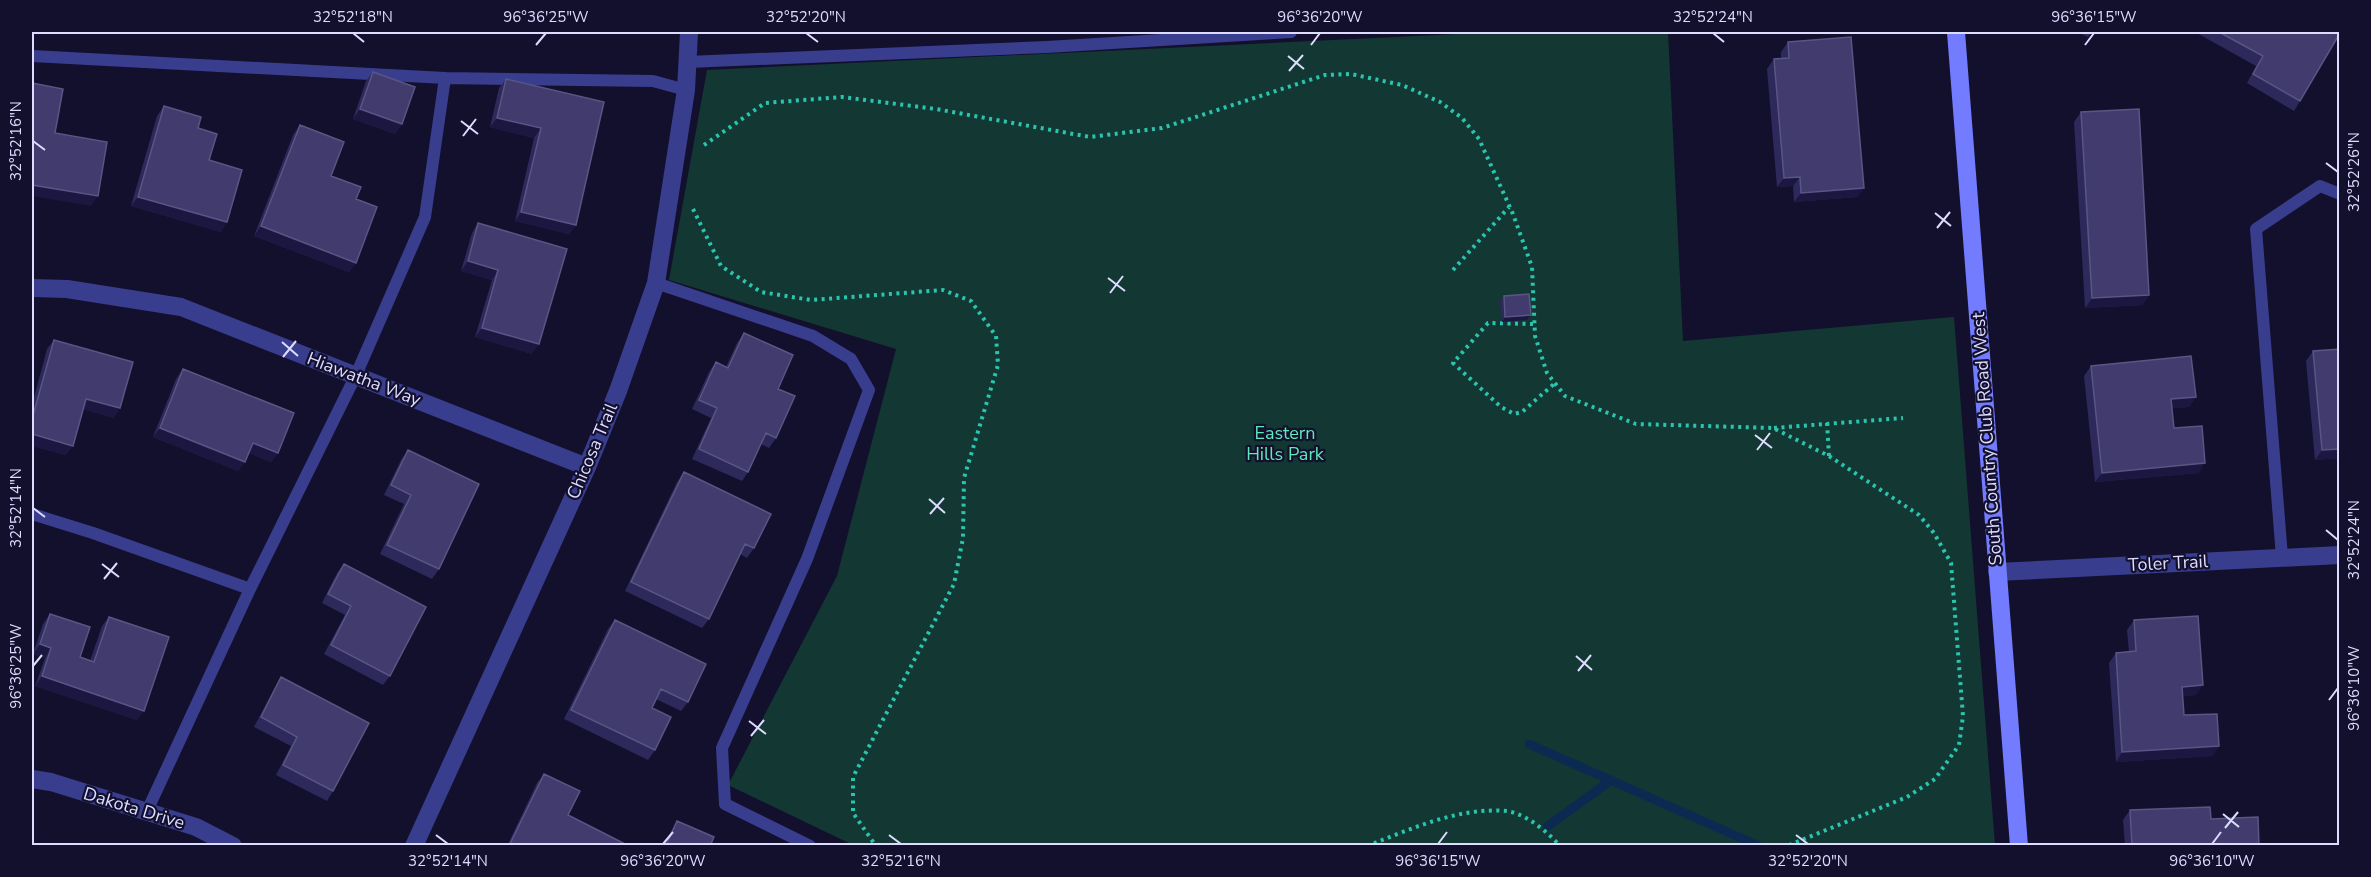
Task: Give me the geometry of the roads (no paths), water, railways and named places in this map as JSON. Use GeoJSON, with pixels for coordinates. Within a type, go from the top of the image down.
{"type":"FeatureCollection","features":[{"type":"Feature","properties":{"kind":"street","name":"Chicosa Trail"},"geometry":{"type":"LineString","coordinates":[[414,846],[587,467],[618,391],[656,283],[686,90],[689,32]]}},
{"type":"Feature","properties":{"kind":"street","name":"South Country Club Road West"},"geometry":{"type":"LineString","coordinates":[[1956,32],[2019,846]]}},
{"type":"Feature","properties":{"kind":"street","name":"Hiawatha Way"},"geometry":{"type":"LineString","coordinates":[[32,288],[67,289],[180,308],[587,467]]}},
{"type":"Feature","properties":{"kind":"street","name":"Toler Trail"},"geometry":{"type":"LineString","coordinates":[[1997,572],[2340,555]]}},
{"type":"Feature","properties":{"kind":"street","name":"Dakota Drive"},"geometry":{"type":"LineString","coordinates":[[32,779],[51,782],[196,827],[233,846]]}},
{"type":"Feature","properties":{"kind":"lane"},"geometry":{"type":"LineString","coordinates":[[688,62],[1047,47],[1144,39],[1291,32]]}},
{"type":"Feature","properties":{"kind":"lane"},"geometry":{"type":"LineString","coordinates":[[32,56],[445,78],[654,81],[686,90]]}},
{"type":"Feature","properties":{"kind":"lane"},"geometry":{"type":"LineString","coordinates":[[147,811],[250,589],[356,375],[425,217],[445,78]]}},
{"type":"Feature","properties":{"kind":"lane"},"geometry":{"type":"LineString","coordinates":[[2282,557],[2256,229],[2320,186],[2340,194]]}},
{"type":"Feature","properties":{"kind":"lane"},"geometry":{"type":"LineString","coordinates":[[656,283],[813,336],[851,359],[869,390],[807,559],[722,748],[725,804],[810,846]]}},
{"type":"Feature","properties":{"kind":"lane"},"geometry":{"type":"LineString","coordinates":[[32,514],[93,533],[250,589]]}},
{"type":"Feature","properties":{"kind":"waterway"},"geometry":{"type":"LineString","coordinates":[[1529,744],[1759,846]]}},
{"type":"Feature","properties":{"kind":"waterway"},"geometry":{"type":"LineString","coordinates":[[1548,826],[1610,781]]}},
{"type":"Feature","properties":{"kind":"park label","name":"Eastern Hills Park"},"geometry":{"type":"Point","coordinates":[1285,443]}}]}
